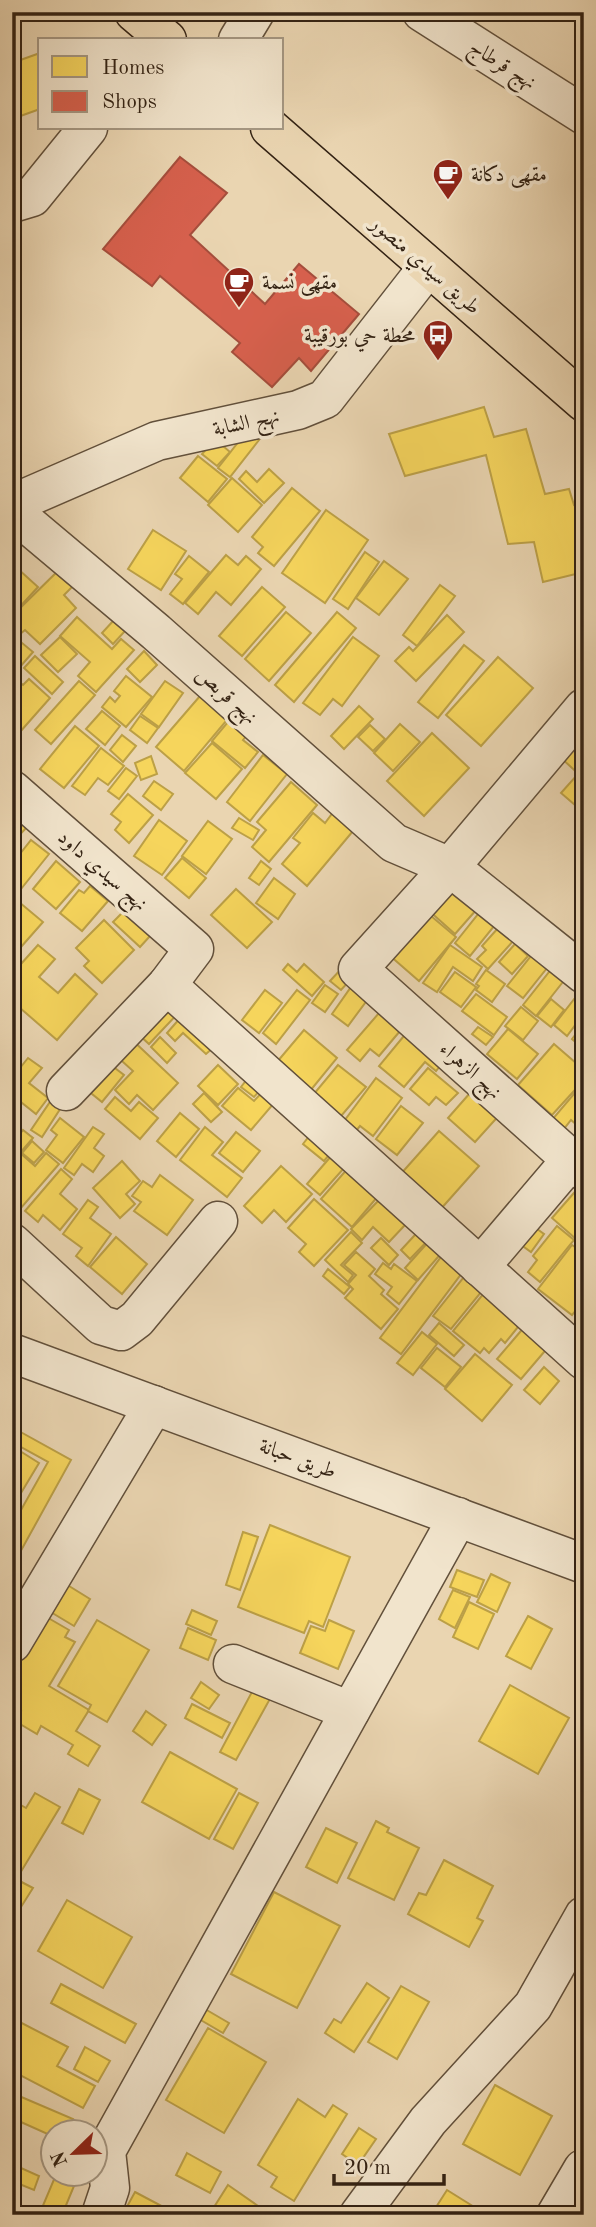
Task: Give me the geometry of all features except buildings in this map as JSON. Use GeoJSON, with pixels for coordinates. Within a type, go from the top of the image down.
{"type":"FeatureCollection","features":[{"type":"Feature","properties":{"kind":"main road","name":"طريق سيدي منصور"},"geometry":{"type":"LineString","coordinates":[[272,130],[584,402]]}},
{"type":"Feature","properties":{"kind":"street"},"geometry":{"type":"LineString","coordinates":[[239,38],[255,12]]}},
{"type":"Feature","properties":{"kind":"street","name":"نهج قرطاج"},"geometry":{"type":"LineString","coordinates":[[422,12],[584,115]]}},
{"type":"Feature","properties":{"kind":"street"},"geometry":{"type":"LineString","coordinates":[[12,203],[32,197],[86,130]]}},
{"type":"Feature","properties":{"kind":"street","name":"نهج الشابة"},"geometry":{"type":"LineString","coordinates":[[12,504],[157,441],[299,410],[325,399],[428,267]]}},
{"type":"Feature","properties":{"kind":"street","name":"نهج قربص"},"geometry":{"type":"LineString","coordinates":[[12,511],[156,632],[394,843],[450,867],[579,959]]}},
{"type":"Feature","properties":{"kind":"street"},"geometry":{"type":"LineString","coordinates":[[450,867],[584,708]]}},
{"type":"Feature","properties":{"kind":"street","name":"نهج سيدي داود"},"geometry":{"type":"LineString","coordinates":[[12,790],[194,950],[167,985]]}},
{"type":"Feature","properties":{"kind":"street","name":"نهج الزهراء"},"geometry":{"type":"LineString","coordinates":[[450,867],[358,969],[577,1166]]}},
{"type":"Feature","properties":{"kind":"street"},"geometry":{"type":"LineString","coordinates":[[66,1091],[167,985],[584,1360]]}},
{"type":"Feature","properties":{"kind":"street"},"geometry":{"type":"LineString","coordinates":[[480,1267],[577,1166]]}},
{"type":"Feature","properties":{"kind":"street"},"geometry":{"type":"LineString","coordinates":[[12,1243],[101,1325],[121,1331],[137,1319],[219,1221]]}},
{"type":"Feature","properties":{"kind":"street","name":"طريق حبانة"},"geometry":{"type":"LineString","coordinates":[[12,1353],[584,1564]]}},
{"type":"Feature","properties":{"kind":"street"},"geometry":{"type":"LineString","coordinates":[[12,1643],[154,1405]]}},
{"type":"Feature","properties":{"kind":"street"},"geometry":{"type":"LineString","coordinates":[[101,2215],[110,2188],[106,2151],[458,1517]]}},
{"type":"Feature","properties":{"kind":"street"},"geometry":{"type":"LineString","coordinates":[[233,1664],[350,1711]]}},
{"type":"Feature","properties":{"kind":"street"},"geometry":{"type":"LineString","coordinates":[[359,2215],[428,2121],[533,2006],[584,1916]]}},
{"type":"Feature","properties":{"kind":"street"},"geometry":{"type":"LineString","coordinates":[[556,2215],[583,2169]]}},
{"type":"Feature","properties":{"kind":"place","name":"مقهى دكانة"},"geometry":{"type":"Point","coordinates":[448,201]}},
{"type":"Feature","properties":{"kind":"place","name":"مقهى نسمة"},"geometry":{"type":"Point","coordinates":[239,309]}},
{"type":"Feature","properties":{"kind":"place","name":"محطة حي بورقيبة"},"geometry":{"type":"Point","coordinates":[438,362]}}]}
